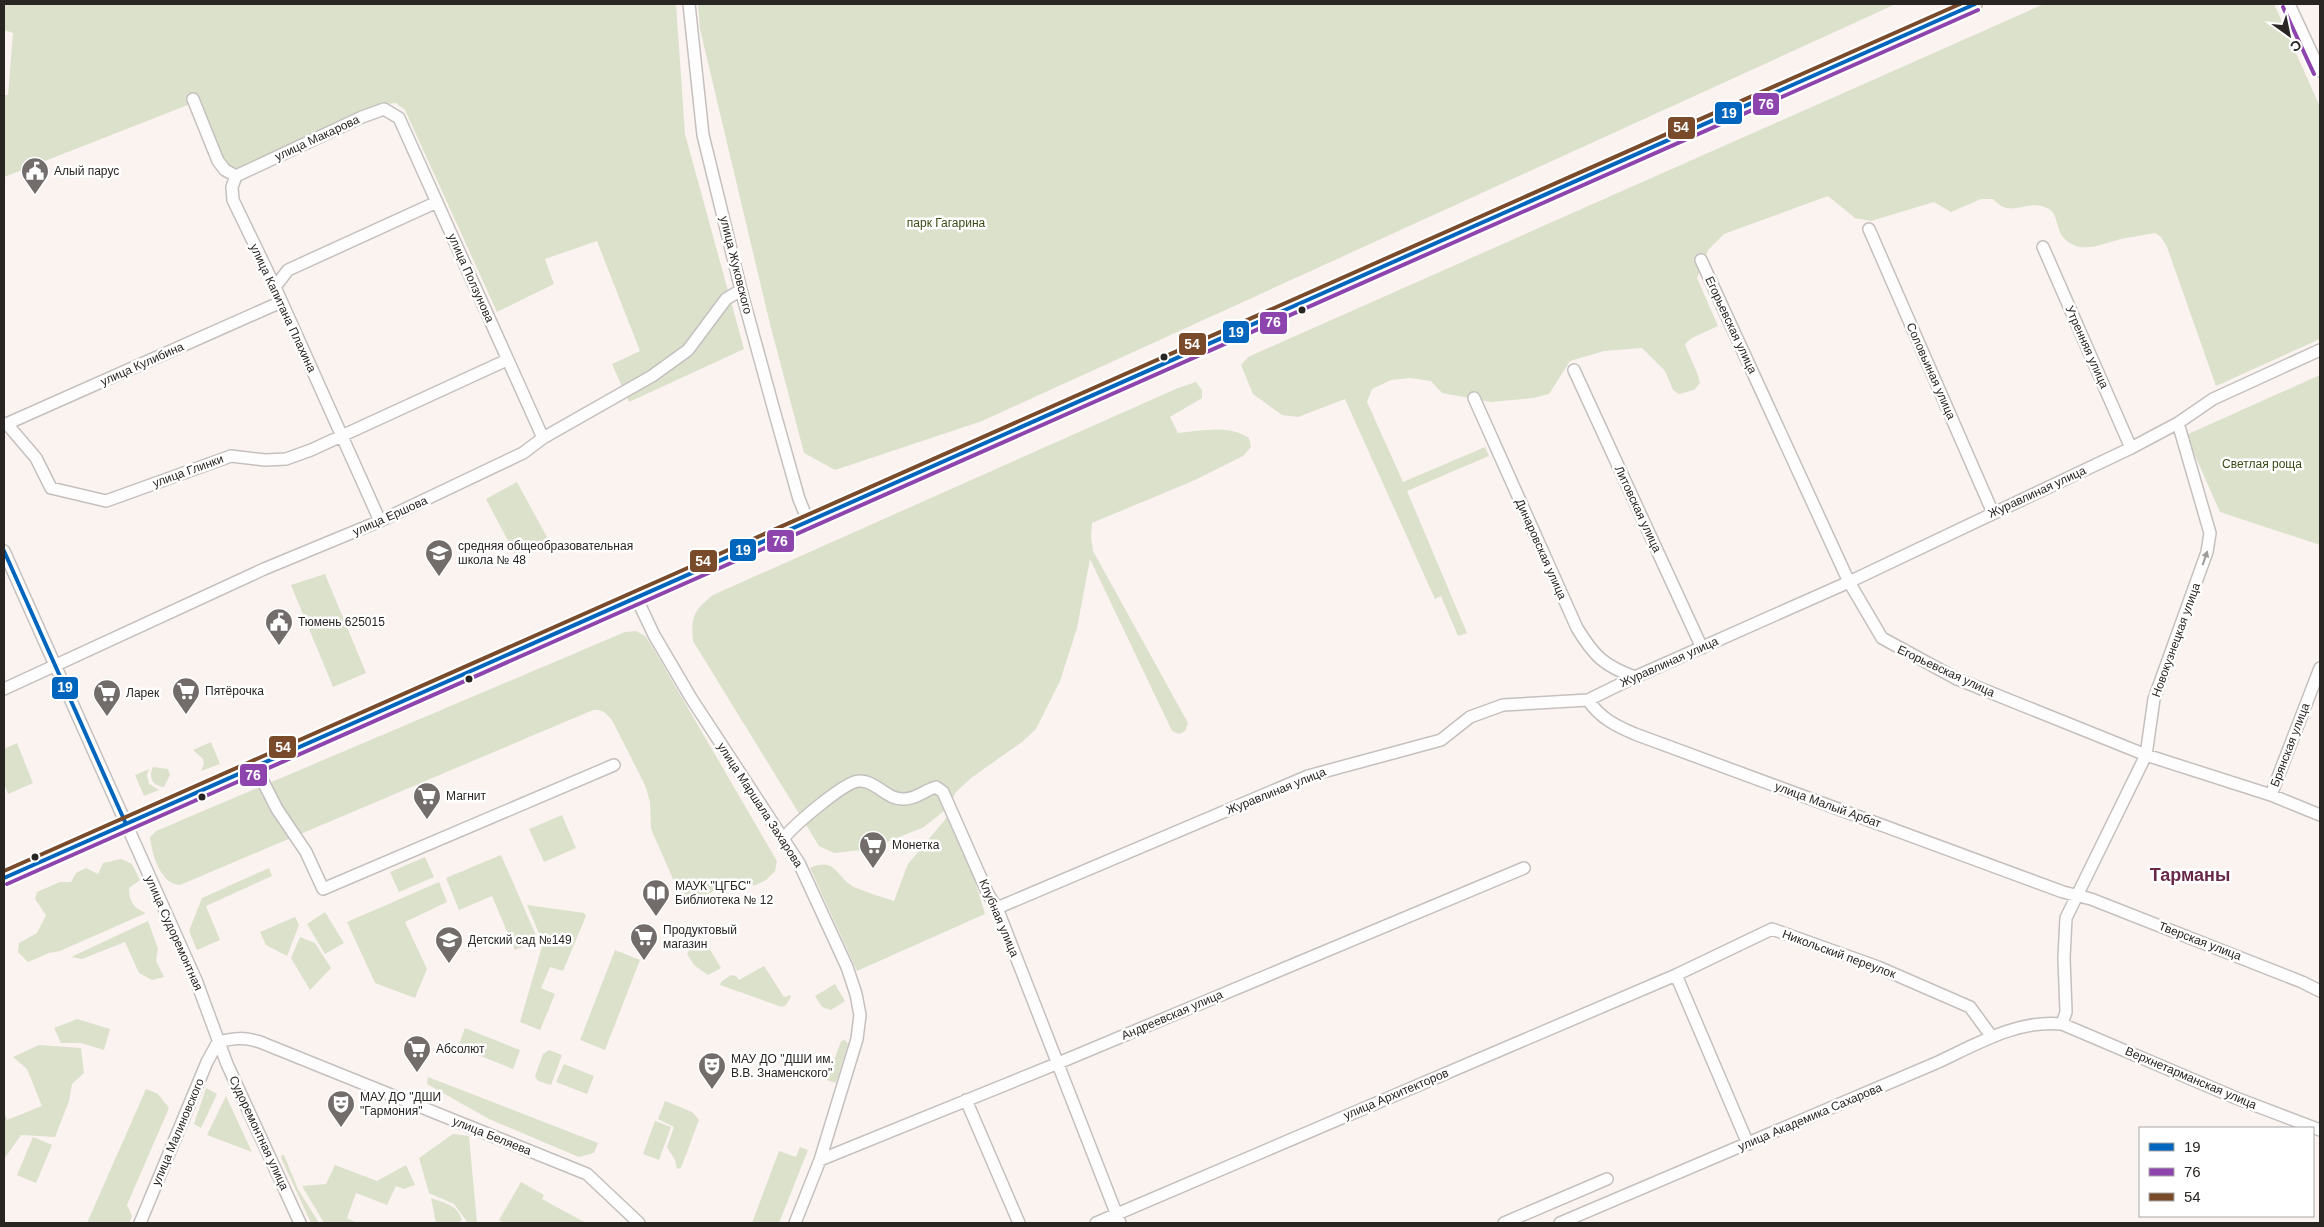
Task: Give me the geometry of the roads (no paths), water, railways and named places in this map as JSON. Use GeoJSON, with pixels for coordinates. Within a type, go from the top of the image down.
{"type":"FeatureCollection","features":[{"type":"Feature","properties":{"kind":"main road"},"geometry":{"type":"LineString","coordinates":[[4,878],[1975,4]]}},
{"type":"Feature","properties":{"kind":"street","name":"улица Жуковского"},"geometry":{"type":"LineString","coordinates":[[689,4],[703,134],[741,290],[799,499],[808,521]]}},
{"type":"Feature","properties":{"kind":"street"},"geometry":{"type":"LineString","coordinates":[[2289,4],[2320,71]]}},
{"type":"Feature","properties":{"kind":"street"},"geometry":{"type":"LineString","coordinates":[[193,99],[218,161],[225,170],[236,176]]}},
{"type":"Feature","properties":{"kind":"street","name":"улица Макарова"},"geometry":{"type":"LineString","coordinates":[[236,176],[362,116],[384,110],[399,118]]}},
{"type":"Feature","properties":{"kind":"street","name":"улица Ползунова"},"geometry":{"type":"LineString","coordinates":[[399,118],[543,438]]}},
{"type":"Feature","properties":{"kind":"street","name":"улица Капитана Плахина"},"geometry":{"type":"LineString","coordinates":[[236,176],[232,187],[233,200],[275,287],[380,521]]}},
{"type":"Feature","properties":{"kind":"street"},"geometry":{"type":"LineString","coordinates":[[275,287],[288,270],[437,202]]}},
{"type":"Feature","properties":{"kind":"street","name":"Соловьиная улица"},"geometry":{"type":"LineString","coordinates":[[1869,229],[1993,513]]}},
{"type":"Feature","properties":{"kind":"street","name":"Утренняя улица"},"geometry":{"type":"LineString","coordinates":[[2043,247],[2131,448]]}},
{"type":"Feature","properties":{"kind":"street","name":"Егорьевская улица"},"geometry":{"type":"LineString","coordinates":[[1701,260],[1849,582],[1882,638],[1957,679],[2146,755],[2271,795],[2320,815]]}},
{"type":"Feature","properties":{"kind":"street","name":"улица Ершова"},"geometry":{"type":"LineString","coordinates":[[4,689],[264,570],[380,521],[523,453],[543,438],[652,376],[688,350],[726,299],[741,290]]}},
{"type":"Feature","properties":{"kind":"street","name":"улица Кулибина"},"geometry":{"type":"LineString","coordinates":[[5,424],[281,302]]}},
{"type":"Feature","properties":{"kind":"street","name":"Журавлиная улица"},"geometry":{"type":"LineString","coordinates":[[997,908],[1308,776],[1442,740],[1470,717],[1503,705],[1588,700],[1635,676],[1849,582],[2131,448],[2178,423],[2213,400],[2320,350]]}},
{"type":"Feature","properties":{"kind":"street","name":"улица Глинки"},"geometry":{"type":"LineString","coordinates":[[5,424],[36,458],[50,488],[106,501],[231,456],[265,460],[286,459],[342,436],[398,408],[507,360]]}},
{"type":"Feature","properties":{"kind":"street","name":"Литовская улица"},"geometry":{"type":"LineString","coordinates":[[1574,370],[1702,648]]}},
{"type":"Feature","properties":{"kind":"street","name":"Динаровская улица"},"geometry":{"type":"LineString","coordinates":[[1474,398],[1577,628],[1590,650],[1601,660],[1616,670],[1635,676]]}},
{"type":"Feature","properties":{"kind":"street","name":"Новокузнецкая улица"},"geometry":{"type":"LineString","coordinates":[[2062,1024],[2066,1012],[2064,958],[2066,918],[2146,755],[2154,699],[2207,552],[2210,534],[2178,423]]}},
{"type":"Feature","properties":{"kind":"street"},"geometry":{"type":"LineString","coordinates":[[4,551],[126,824]]}},
{"type":"Feature","properties":{"kind":"street","name":"улица Маршала Захарова"},"geometry":{"type":"LineString","coordinates":[[636,597],[654,635],[691,698],[799,863],[848,967],[856,994],[860,1015],[857,1039],[820,1160],[796,1223]]}},
{"type":"Feature","properties":{"kind":"street","name":"Брянская улица"},"geometry":{"type":"LineString","coordinates":[[2271,795],[2320,668]]}},
{"type":"Feature","properties":{"kind":"street","name":"улица Малый Арбат"},"geometry":{"type":"LineString","coordinates":[[1588,700],[1603,717],[1635,734],[2063,892],[2078,895]]}},
{"type":"Feature","properties":{"kind":"street"},"geometry":{"type":"LineString","coordinates":[[255,766],[277,809],[306,852],[323,889],[614,765]]}},
{"type":"Feature","properties":{"kind":"street","name":"Клубная улица"},"geometry":{"type":"LineString","coordinates":[[783,839],[792,829],[844,786],[858,780],[871,783],[891,797],[903,799],[916,797],[936,787],[943,792],[988,894],[997,908],[1056,1064],[1119,1219]]}},
{"type":"Feature","properties":{"kind":"street","name":"улица Судоремонтная"},"geometry":{"type":"LineString","coordinates":[[126,824],[196,980],[218,1042]]}},
{"type":"Feature","properties":{"kind":"street","name":"Андреевская улица"},"geometry":{"type":"LineString","coordinates":[[820,1160],[1056,1064],[1524,868]]}},
{"type":"Feature","properties":{"kind":"street","name":"Тверская улица"},"geometry":{"type":"LineString","coordinates":[[2078,895],[2302,982],[2320,991]]}},
{"type":"Feature","properties":{"kind":"street","name":"Никольский переулок"},"geometry":{"type":"LineString","coordinates":[[1676,974],[1772,929],[1878,967],[1970,1006],[1992,1037]]}},
{"type":"Feature","properties":{"kind":"street"},"geometry":{"type":"LineString","coordinates":[[1676,974],[1748,1144]]}},
{"type":"Feature","properties":{"kind":"street","name":"улица Архитекторов"},"geometry":{"type":"LineString","coordinates":[[1096,1223],[1119,1219],[1676,974]]}},
{"type":"Feature","properties":{"kind":"street","name":"улица Академика Сахарова"},"geometry":{"type":"LineString","coordinates":[[1560,1223],[1748,1144],[1992,1037],[2028,1025],[2045,1022],[2062,1024]]}},
{"type":"Feature","properties":{"kind":"street","name":"Верхнетарманская улица"},"geometry":{"type":"LineString","coordinates":[[2062,1024],[2236,1098],[2312,1127]]}},
{"type":"Feature","properties":{"kind":"street","name":"улица Беляева"},"geometry":{"type":"LineString","coordinates":[[218,1042],[235,1038],[247,1038],[260,1042],[587,1174],[639,1223]]}},
{"type":"Feature","properties":{"kind":"street","name":"улица Малиновского"},"geometry":{"type":"LineString","coordinates":[[140,1223],[207,1062],[218,1042]]}},
{"type":"Feature","properties":{"kind":"street","name":"Судоремонтная улица"},"geometry":{"type":"LineString","coordinates":[[218,1042],[300,1223]]}},
{"type":"Feature","properties":{"kind":"street"},"geometry":{"type":"LineString","coordinates":[[966,1100],[1019,1223]]}},
{"type":"Feature","properties":{"kind":"street"},"geometry":{"type":"LineString","coordinates":[[1504,1223],[1607,1180]]}},
{"type":"Feature","properties":{"kind":"place","name":"Алый парус"},"geometry":{"type":"Point","coordinates":[35,195]}},
{"type":"Feature","properties":{"kind":"place","name":"средняя общеобразовательная школа № 48"},"geometry":{"type":"Point","coordinates":[439,577]}},
{"type":"Feature","properties":{"kind":"place","name":"Тюмень 625015"},"geometry":{"type":"Point","coordinates":[279,646]}},
{"type":"Feature","properties":{"kind":"place","name":"Пятёрочка"},"geometry":{"type":"Point","coordinates":[186,715]}},
{"type":"Feature","properties":{"kind":"place","name":"Ларек"},"geometry":{"type":"Point","coordinates":[107,717]}},
{"type":"Feature","properties":{"kind":"place","name":"Магнит"},"geometry":{"type":"Point","coordinates":[427,820]}},
{"type":"Feature","properties":{"kind":"place","name":"Монетка"},"geometry":{"type":"Point","coordinates":[873,869]}},
{"type":"Feature","properties":{"kind":"place","name":"МАУК \"ЦГБС\" Библиотека № 12"},"geometry":{"type":"Point","coordinates":[656,917]}},
{"type":"Feature","properties":{"kind":"place","name":"Продуктовый магазин"},"geometry":{"type":"Point","coordinates":[644,961]}},
{"type":"Feature","properties":{"kind":"place","name":"Детский сад №149"},"geometry":{"type":"Point","coordinates":[449,964]}},
{"type":"Feature","properties":{"kind":"place","name":"Абсолют"},"geometry":{"type":"Point","coordinates":[417,1073]}},
{"type":"Feature","properties":{"kind":"place","name":"МАУ ДО \"ДШИ им. В.В. Знаменского\""},"geometry":{"type":"Point","coordinates":[712,1090]}},
{"type":"Feature","properties":{"kind":"place","name":"МАУ ДО \"ДШИ \"Гармония\""},"geometry":{"type":"Point","coordinates":[341,1128]}},
{"type":"Feature","properties":{"kind":"district","name":"Тарманы"},"geometry":{"type":"Point","coordinates":[2190,875]}},
{"type":"Feature","properties":{"kind":"park label","name":"парк Гагарина"},"geometry":{"type":"Point","coordinates":[946,223]}},
{"type":"Feature","properties":{"kind":"park label","name":"Светлая роща"},"geometry":{"type":"Point","coordinates":[2262,464]}}]}
